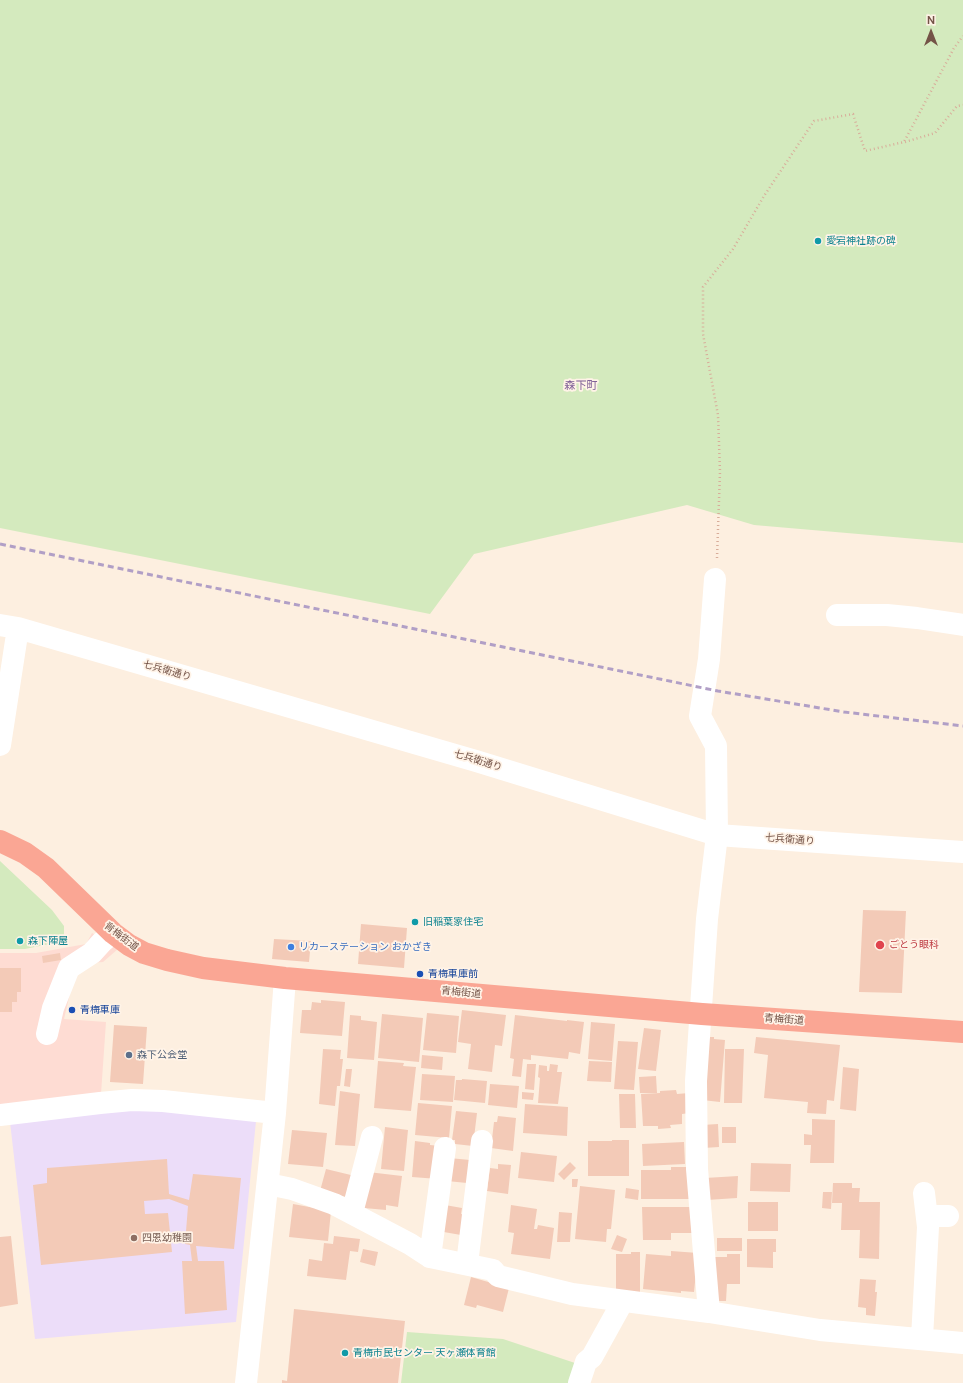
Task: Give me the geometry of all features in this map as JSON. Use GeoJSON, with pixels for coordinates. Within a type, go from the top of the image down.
{"type":"FeatureCollection","features":[{"type":"Feature","properties":{"kind":"highway","name":"青梅街道"},"geometry":{"type":"LineString","coordinates":[[0,841],[25,853],[46,868],[114,933],[128,944],[144,953],[203,968],[285,978],[702,1014],[963,1032]]}},
{"type":"Feature","properties":{"kind":"street"},"geometry":{"type":"LineString","coordinates":[[709,1312],[697,1169],[696,1081],[702,1014],[707,919],[717,835],[716,746],[700,716],[710,659],[715,579]]}},
{"type":"Feature","properties":{"kind":"street"},"geometry":{"type":"LineString","coordinates":[[837,615],[887,615],[963,625]]}},
{"type":"Feature","properties":{"kind":"street"},"geometry":{"type":"LineString","coordinates":[[0,745],[9,627]]}},
{"type":"Feature","properties":{"kind":"street","name":"七兵衛通り"},"geometry":{"type":"LineString","coordinates":[[9,627],[476,761],[717,835],[963,852]]}},
{"type":"Feature","properties":{"kind":"street"},"geometry":{"type":"LineString","coordinates":[[47,1034],[53,1008],[61,984],[69,968],[92,953],[102,942],[114,933]]}},
{"type":"Feature","properties":{"kind":"street"},"geometry":{"type":"LineString","coordinates":[[246,1383],[275,1113],[285,978]]}},
{"type":"Feature","properties":{"kind":"street"},"geometry":{"type":"LineString","coordinates":[[0,1115],[100,1102],[132,1100],[163,1101],[275,1113]]}},
{"type":"Feature","properties":{"kind":"street"},"geometry":{"type":"LineString","coordinates":[[352,1213],[372,1137]]}},
{"type":"Feature","properties":{"kind":"street"},"geometry":{"type":"LineString","coordinates":[[467,1264],[482,1142]]}},
{"type":"Feature","properties":{"kind":"street"},"geometry":{"type":"LineString","coordinates":[[430,1258],[445,1148]]}},
{"type":"Feature","properties":{"kind":"street"},"geometry":{"type":"LineString","coordinates":[[268,1184],[292,1189],[317,1197],[352,1213],[410,1244],[430,1258],[493,1270],[498,1276],[572,1294],[709,1312],[820,1330],[963,1342]]}},
{"type":"Feature","properties":{"kind":"street"},"geometry":{"type":"LineString","coordinates":[[922,1338],[928,1227],[924,1193]]}},
{"type":"Feature","properties":{"kind":"street"},"geometry":{"type":"LineString","coordinates":[[927,1216],[948,1216]]}},
{"type":"Feature","properties":{"kind":"street"},"geometry":{"type":"LineString","coordinates":[[579,1383],[586,1362],[592,1356],[623,1301]]}},
{"type":"Feature","properties":{"kind":"path"},"geometry":{"type":"LineString","coordinates":[[904,142],[954,48],[963,36]]}},
{"type":"Feature","properties":{"kind":"path"},"geometry":{"type":"LineString","coordinates":[[715,579],[720,472],[718,415],[704,334],[703,287],[733,249],[764,196],[814,121],[853,114],[865,151],[935,133],[957,106],[963,105]]}},
{"type":"Feature","properties":{"kind":"shaded area"},"geometry":{"type":"Polygon","coordinates":[[[92,933],[118,949],[103,962],[77,964],[64,1019],[106,1022],[101,1094],[0,1106],[0,953],[36,953],[86,944],[92,933]]]}},
{"type":"Feature","properties":{"kind":"shaded area","name":"四恩幼稚園"},"geometry":{"type":"Polygon","coordinates":[[[128,1108],[256,1121],[236,1322],[35,1339],[10,1122],[128,1108]]]}},
{"type":"Feature","properties":{"kind":"green space"},"geometry":{"type":"Polygon","coordinates":[[[0,0],[963,0],[963,543],[754,525],[687,505],[474,554],[430,614],[0,528],[0,0]]]}},
{"type":"Feature","properties":{"kind":"green space"},"geometry":{"type":"Polygon","coordinates":[[[0,861],[52,910],[64,926],[64,941],[25,949],[0,949],[0,861]]]}},
{"type":"Feature","properties":{"kind":"green space"},"geometry":{"type":"Polygon","coordinates":[[[407,1332],[503,1339],[581,1365],[574,1383],[401,1383],[407,1332]]]}},
{"type":"Feature","properties":{"kind":"building"},"geometry":{"type":"Polygon","coordinates":[[[863,910],[906,911],[902,993],[859,992],[863,910]]]}},
{"type":"Feature","properties":{"kind":"building"},"geometry":{"type":"Polygon","coordinates":[[[361,924],[407,928],[404,968],[358,964],[361,924]]]}},
{"type":"Feature","properties":{"kind":"building"},"geometry":{"type":"Polygon","coordinates":[[[274,939],[311,941],[309,962],[272,959],[274,939]]]}},
{"type":"Feature","properties":{"kind":"building"},"geometry":{"type":"Polygon","coordinates":[[[60,953],[61,960],[43,963],[42,956],[60,953]]]}},
{"type":"Feature","properties":{"kind":"building"},"geometry":{"type":"Polygon","coordinates":[[[0,968],[21,968],[21,992],[17,992],[17,1002],[12,1002],[12,1012],[0,1012],[0,968]]]}},
{"type":"Feature","properties":{"kind":"building"},"geometry":{"type":"Polygon","coordinates":[[[321,1000],[345,1002],[342,1036],[300,1033],[302,1010],[311,1010],[312,1002],[321,1003],[321,1000]]]}},
{"type":"Feature","properties":{"kind":"building"},"geometry":{"type":"Polygon","coordinates":[[[462,1010],[506,1015],[502,1046],[495,1045],[492,1072],[468,1069],[471,1044],[458,1042],[462,1010]]]}},
{"type":"Feature","properties":{"kind":"building"},"geometry":{"type":"Polygon","coordinates":[[[427,1013],[459,1016],[456,1053],[423,1050],[427,1013]]]}},
{"type":"Feature","properties":{"kind":"building"},"geometry":{"type":"Polygon","coordinates":[[[382,1014],[423,1018],[419,1062],[378,1058],[382,1014]]]}},
{"type":"Feature","properties":{"kind":"building"},"geometry":{"type":"Polygon","coordinates":[[[350,1015],[361,1016],[361,1020],[377,1022],[374,1060],[347,1058],[350,1015]]]}},
{"type":"Feature","properties":{"kind":"building"},"geometry":{"type":"Polygon","coordinates":[[[515,1015],[584,1022],[580,1054],[569,1052],[568,1059],[531,1055],[531,1060],[523,1059],[521,1077],[512,1076],[514,1059],[510,1058],[515,1015]]]}},
{"type":"Feature","properties":{"kind":"building"},"geometry":{"type":"Polygon","coordinates":[[[591,1022],[615,1024],[612,1061],[588,1059],[591,1022]]]}},
{"type":"Feature","properties":{"kind":"building","name":"森下公会堂"},"geometry":{"type":"Polygon","coordinates":[[[114,1025],[147,1027],[143,1084],[110,1082],[114,1025]]]}},
{"type":"Feature","properties":{"kind":"building"},"geometry":{"type":"Polygon","coordinates":[[[644,1028],[661,1030],[656,1071],[638,1069],[644,1028]]]}},
{"type":"Feature","properties":{"kind":"building"},"geometry":{"type":"Polygon","coordinates":[[[707,1037],[725,1040],[720,1102],[702,1100],[707,1037]]]}},
{"type":"Feature","properties":{"kind":"building"},"geometry":{"type":"Polygon","coordinates":[[[756,1037],[840,1045],[834,1101],[827,1100],[826,1114],[807,1113],[808,1102],[764,1098],[768,1055],[754,1053],[756,1037]]]}},
{"type":"Feature","properties":{"kind":"building"},"geometry":{"type":"Polygon","coordinates":[[[618,1041],[638,1042],[634,1090],[614,1089],[618,1041]]]}},
{"type":"Feature","properties":{"kind":"building"},"geometry":{"type":"Polygon","coordinates":[[[323,1049],[341,1050],[340,1059],[343,1059],[340,1086],[337,1086],[335,1106],[319,1104],[323,1049]]]}},
{"type":"Feature","properties":{"kind":"building"},"geometry":{"type":"Polygon","coordinates":[[[725,1049],[744,1049],[742,1103],[724,1103],[725,1049]]]}},
{"type":"Feature","properties":{"kind":"building"},"geometry":{"type":"Polygon","coordinates":[[[422,1055],[443,1057],[442,1070],[421,1068],[422,1055]]]}},
{"type":"Feature","properties":{"kind":"building"},"geometry":{"type":"Polygon","coordinates":[[[378,1061],[404,1063],[403,1066],[416,1067],[411,1111],[374,1108],[378,1061]]]}},
{"type":"Feature","properties":{"kind":"building"},"geometry":{"type":"Polygon","coordinates":[[[589,1061],[612,1062],[611,1082],[587,1081],[589,1061]]]}},
{"type":"Feature","properties":{"kind":"building"},"geometry":{"type":"Polygon","coordinates":[[[527,1064],[536,1064],[534,1090],[525,1089],[527,1064]]]}},
{"type":"Feature","properties":{"kind":"building"},"geometry":{"type":"Polygon","coordinates":[[[550,1064],[558,1065],[557,1072],[562,1072],[558,1104],[538,1103],[540,1078],[538,1077],[539,1065],[547,1066],[547,1071],[549,1071],[550,1064]]]}},
{"type":"Feature","properties":{"kind":"building"},"geometry":{"type":"Polygon","coordinates":[[[843,1067],[859,1069],[856,1111],[840,1109],[843,1067]]]}},
{"type":"Feature","properties":{"kind":"building"},"geometry":{"type":"Polygon","coordinates":[[[346,1069],[352,1069],[350,1087],[344,1086],[346,1069]]]}},
{"type":"Feature","properties":{"kind":"building"},"geometry":{"type":"Polygon","coordinates":[[[422,1074],[455,1076],[453,1102],[420,1100],[422,1074]]]}},
{"type":"Feature","properties":{"kind":"building"},"geometry":{"type":"Polygon","coordinates":[[[656,1076],[657,1093],[640,1093],[639,1077],[656,1076]]]}},
{"type":"Feature","properties":{"kind":"building"},"geometry":{"type":"Polygon","coordinates":[[[456,1080],[487,1081],[485,1103],[454,1100],[456,1080]]]}},
{"type":"Feature","properties":{"kind":"building"},"geometry":{"type":"Polygon","coordinates":[[[490,1084],[519,1086],[517,1108],[488,1105],[490,1084]]]}},
{"type":"Feature","properties":{"kind":"building"},"geometry":{"type":"Polygon","coordinates":[[[676,1090],[677,1094],[689,1093],[690,1113],[682,1114],[682,1124],[670,1125],[671,1128],[658,1129],[658,1126],[643,1126],[641,1094],[676,1090]]]}},
{"type":"Feature","properties":{"kind":"building"},"geometry":{"type":"Polygon","coordinates":[[[340,1091],[360,1094],[355,1146],[335,1145],[340,1091]]]}},
{"type":"Feature","properties":{"kind":"building"},"geometry":{"type":"Polygon","coordinates":[[[522,1092],[534,1093],[533,1100],[522,1099],[522,1092]]]}},
{"type":"Feature","properties":{"kind":"building"},"geometry":{"type":"Polygon","coordinates":[[[619,1094],[635,1094],[636,1128],[620,1128],[619,1094]]]}},
{"type":"Feature","properties":{"kind":"building"},"geometry":{"type":"Polygon","coordinates":[[[418,1103],[452,1106],[449,1138],[415,1135],[418,1103]]]}},
{"type":"Feature","properties":{"kind":"building"},"geometry":{"type":"Polygon","coordinates":[[[525,1104],[568,1107],[567,1136],[523,1133],[525,1104]]]}},
{"type":"Feature","properties":{"kind":"building"},"geometry":{"type":"Polygon","coordinates":[[[456,1111],[477,1113],[473,1146],[455,1144],[455,1140],[452,1140],[456,1111]]]}},
{"type":"Feature","properties":{"kind":"building"},"geometry":{"type":"Polygon","coordinates":[[[498,1116],[516,1118],[513,1151],[491,1148],[494,1122],[497,1122],[498,1116]]]}},
{"type":"Feature","properties":{"kind":"building"},"geometry":{"type":"Polygon","coordinates":[[[812,1119],[835,1120],[834,1163],[810,1163],[811,1145],[804,1145],[804,1134],[812,1135],[812,1119]]]}},
{"type":"Feature","properties":{"kind":"building"},"geometry":{"type":"Polygon","coordinates":[[[718,1124],[719,1147],[703,1148],[702,1125],[718,1124]]]}},
{"type":"Feature","properties":{"kind":"building"},"geometry":{"type":"Polygon","coordinates":[[[385,1127],[408,1130],[404,1171],[381,1169],[385,1127]]]}},
{"type":"Feature","properties":{"kind":"building"},"geometry":{"type":"Polygon","coordinates":[[[722,1127],[736,1127],[736,1143],[722,1143],[722,1127]]]}},
{"type":"Feature","properties":{"kind":"building"},"geometry":{"type":"Polygon","coordinates":[[[292,1130],[327,1133],[323,1167],[288,1164],[292,1130]]]}},
{"type":"Feature","properties":{"kind":"building"},"geometry":{"type":"Polygon","coordinates":[[[629,1140],[629,1176],[588,1176],[588,1141],[629,1140]]]}},
{"type":"Feature","properties":{"kind":"building"},"geometry":{"type":"Polygon","coordinates":[[[415,1141],[440,1146],[438,1179],[412,1177],[415,1141]]]}},
{"type":"Feature","properties":{"kind":"building"},"geometry":{"type":"Polygon","coordinates":[[[684,1142],[685,1164],[643,1166],[642,1144],[684,1142]]]}},
{"type":"Feature","properties":{"kind":"building"},"geometry":{"type":"Polygon","coordinates":[[[521,1152],[557,1156],[554,1182],[518,1178],[521,1152]]]}},
{"type":"Feature","properties":{"kind":"building"},"geometry":{"type":"Polygon","coordinates":[[[449,1158],[470,1160],[467,1183],[447,1181],[449,1158]]]}},
{"type":"Feature","properties":{"kind":"building"},"geometry":{"type":"Polygon","coordinates":[[[167,1159],[169,1194],[189,1200],[193,1174],[241,1178],[234,1249],[196,1246],[198,1261],[224,1261],[227,1310],[185,1314],[182,1261],[192,1261],[190,1245],[185,1244],[188,1206],[169,1199],[144,1201],[145,1214],[168,1213],[172,1252],[41,1265],[33,1185],[47,1183],[47,1168],[167,1159]]]}},
{"type":"Feature","properties":{"kind":"building"},"geometry":{"type":"Polygon","coordinates":[[[570,1162],[576,1168],[564,1180],[558,1174],[570,1162]]]}},
{"type":"Feature","properties":{"kind":"building"},"geometry":{"type":"Polygon","coordinates":[[[751,1163],[791,1164],[790,1192],[750,1191],[751,1163]]]}},
{"type":"Feature","properties":{"kind":"building"},"geometry":{"type":"Polygon","coordinates":[[[498,1164],[511,1165],[508,1194],[487,1191],[490,1168],[498,1169],[498,1164]]]}},
{"type":"Feature","properties":{"kind":"building"},"geometry":{"type":"Polygon","coordinates":[[[671,1167],[692,1167],[692,1199],[641,1199],[641,1170],[671,1170],[671,1167]]]}},
{"type":"Feature","properties":{"kind":"building"},"geometry":{"type":"Polygon","coordinates":[[[326,1169],[355,1176],[350,1198],[320,1191],[326,1169]]]}},
{"type":"Feature","properties":{"kind":"building"},"geometry":{"type":"Polygon","coordinates":[[[368,1172],[402,1176],[398,1207],[386,1205],[386,1210],[364,1208],[368,1172]]]}},
{"type":"Feature","properties":{"kind":"building"},"geometry":{"type":"Polygon","coordinates":[[[738,1176],[737,1198],[707,1200],[705,1178],[738,1176]]]}},
{"type":"Feature","properties":{"kind":"building"},"geometry":{"type":"Polygon","coordinates":[[[572,1179],[578,1179],[577,1187],[572,1187],[572,1179]]]}},
{"type":"Feature","properties":{"kind":"building"},"geometry":{"type":"Polygon","coordinates":[[[833,1183],[852,1183],[852,1188],[860,1188],[859,1202],[880,1202],[879,1259],[859,1258],[860,1230],[841,1230],[842,1203],[832,1203],[833,1183]]]}},
{"type":"Feature","properties":{"kind":"building"},"geometry":{"type":"Polygon","coordinates":[[[580,1186],[615,1190],[611,1229],[607,1229],[606,1242],[575,1239],[580,1186]]]}},
{"type":"Feature","properties":{"kind":"building"},"geometry":{"type":"Polygon","coordinates":[[[626,1188],[639,1190],[638,1200],[625,1198],[626,1188]]]}},
{"type":"Feature","properties":{"kind":"building"},"geometry":{"type":"Polygon","coordinates":[[[823,1192],[832,1192],[831,1209],[822,1208],[823,1192]]]}},
{"type":"Feature","properties":{"kind":"building"},"geometry":{"type":"Polygon","coordinates":[[[748,1202],[778,1202],[778,1231],[748,1231],[748,1202]]]}},
{"type":"Feature","properties":{"kind":"building"},"geometry":{"type":"Polygon","coordinates":[[[293,1204],[331,1211],[328,1241],[289,1237],[293,1204]]]}},
{"type":"Feature","properties":{"kind":"building"},"geometry":{"type":"Polygon","coordinates":[[[445,1205],[462,1208],[461,1214],[465,1215],[461,1235],[438,1231],[445,1205]]]}},
{"type":"Feature","properties":{"kind":"building"},"geometry":{"type":"Polygon","coordinates":[[[511,1205],[537,1209],[534,1229],[537,1229],[538,1225],[554,1228],[550,1259],[511,1254],[514,1233],[508,1232],[511,1205]]]}},
{"type":"Feature","properties":{"kind":"building"},"geometry":{"type":"Polygon","coordinates":[[[642,1207],[694,1207],[694,1233],[671,1233],[671,1240],[643,1240],[642,1207]]]}},
{"type":"Feature","properties":{"kind":"building"},"geometry":{"type":"Polygon","coordinates":[[[559,1212],[572,1213],[570,1242],[557,1242],[559,1212]]]}},
{"type":"Feature","properties":{"kind":"building"},"geometry":{"type":"Polygon","coordinates":[[[617,1235],[627,1239],[622,1252],[611,1249],[617,1235]]]}},
{"type":"Feature","properties":{"kind":"building"},"geometry":{"type":"Polygon","coordinates":[[[11,1236],[18,1304],[0,1307],[0,1237],[11,1236]]]}},
{"type":"Feature","properties":{"kind":"building"},"geometry":{"type":"Polygon","coordinates":[[[334,1236],[360,1239],[358,1252],[350,1251],[346,1280],[307,1276],[309,1259],[322,1261],[324,1243],[333,1244],[334,1236]]]}},
{"type":"Feature","properties":{"kind":"building"},"geometry":{"type":"Polygon","coordinates":[[[717,1238],[742,1238],[742,1251],[717,1251],[717,1238]]]}},
{"type":"Feature","properties":{"kind":"building"},"geometry":{"type":"Polygon","coordinates":[[[747,1239],[776,1239],[776,1252],[773,1252],[773,1268],[747,1267],[747,1239]]]}},
{"type":"Feature","properties":{"kind":"building"},"geometry":{"type":"Polygon","coordinates":[[[363,1249],[378,1252],[375,1266],[360,1262],[363,1249]]]}},
{"type":"Feature","properties":{"kind":"building"},"geometry":{"type":"Polygon","coordinates":[[[671,1251],[698,1253],[694,1292],[681,1291],[681,1293],[643,1289],[646,1254],[671,1256],[671,1251]]]}},
{"type":"Feature","properties":{"kind":"building"},"geometry":{"type":"Polygon","coordinates":[[[631,1252],[640,1252],[640,1292],[616,1294],[616,1254],[631,1254],[631,1252]]]}},
{"type":"Feature","properties":{"kind":"building"},"geometry":{"type":"Polygon","coordinates":[[[727,1254],[740,1254],[740,1284],[727,1284],[726,1301],[714,1301],[714,1257],[727,1257],[727,1254]]]}},
{"type":"Feature","properties":{"kind":"building"},"geometry":{"type":"Polygon","coordinates":[[[471,1277],[509,1288],[503,1312],[477,1305],[476,1308],[464,1305],[471,1277]]]}},
{"type":"Feature","properties":{"kind":"building"},"geometry":{"type":"Polygon","coordinates":[[[860,1279],[876,1280],[875,1292],[877,1292],[875,1316],[866,1315],[866,1308],[858,1307],[860,1279]]]}},
{"type":"Feature","properties":{"kind":"building","name":"青梅市民センター 天ヶ瀬体育館"},"geometry":{"type":"Polygon","coordinates":[[[294,1309],[405,1321],[398,1383],[282,1383],[282,1380],[287,1381],[294,1309]]]}},
{"type":"Feature","properties":{"kind":"railway"},"geometry":{"type":"LineString","coordinates":[[0,544],[718,691],[844,712],[963,726]]}},
{"type":"Feature","properties":{"kind":"place","name":"愛宕神社跡の碑"},"geometry":{"type":"Point","coordinates":[818,241]}},
{"type":"Feature","properties":{"kind":"place","name":"旧稲葉家住宅"},"geometry":{"type":"Point","coordinates":[415,922]}},
{"type":"Feature","properties":{"kind":"place","name":"森下陣屋"},"geometry":{"type":"Point","coordinates":[20,941]}},
{"type":"Feature","properties":{"kind":"place","name":"ごとう眼科"},"geometry":{"type":"Point","coordinates":[880,945]}},
{"type":"Feature","properties":{"kind":"place","name":"リカーステーション おかざき"},"geometry":{"type":"Point","coordinates":[291,947]}},
{"type":"Feature","properties":{"kind":"place","name":"青梅車庫前"},"geometry":{"type":"Point","coordinates":[420,974]}},
{"type":"Feature","properties":{"kind":"place","name":"青梅車庫"},"geometry":{"type":"Point","coordinates":[72,1010]}},
{"type":"Feature","properties":{"kind":"place","name":"森下公会堂"},"geometry":{"type":"Point","coordinates":[129,1055]}},
{"type":"Feature","properties":{"kind":"place","name":"四恩幼稚園"},"geometry":{"type":"Point","coordinates":[134,1238]}},
{"type":"Feature","properties":{"kind":"place","name":"青梅市民センター 天ヶ瀬体育館"},"geometry":{"type":"Point","coordinates":[345,1353]}},
{"type":"Feature","properties":{"kind":"district","name":"森下町"},"geometry":{"type":"Point","coordinates":[581,386]}}]}
